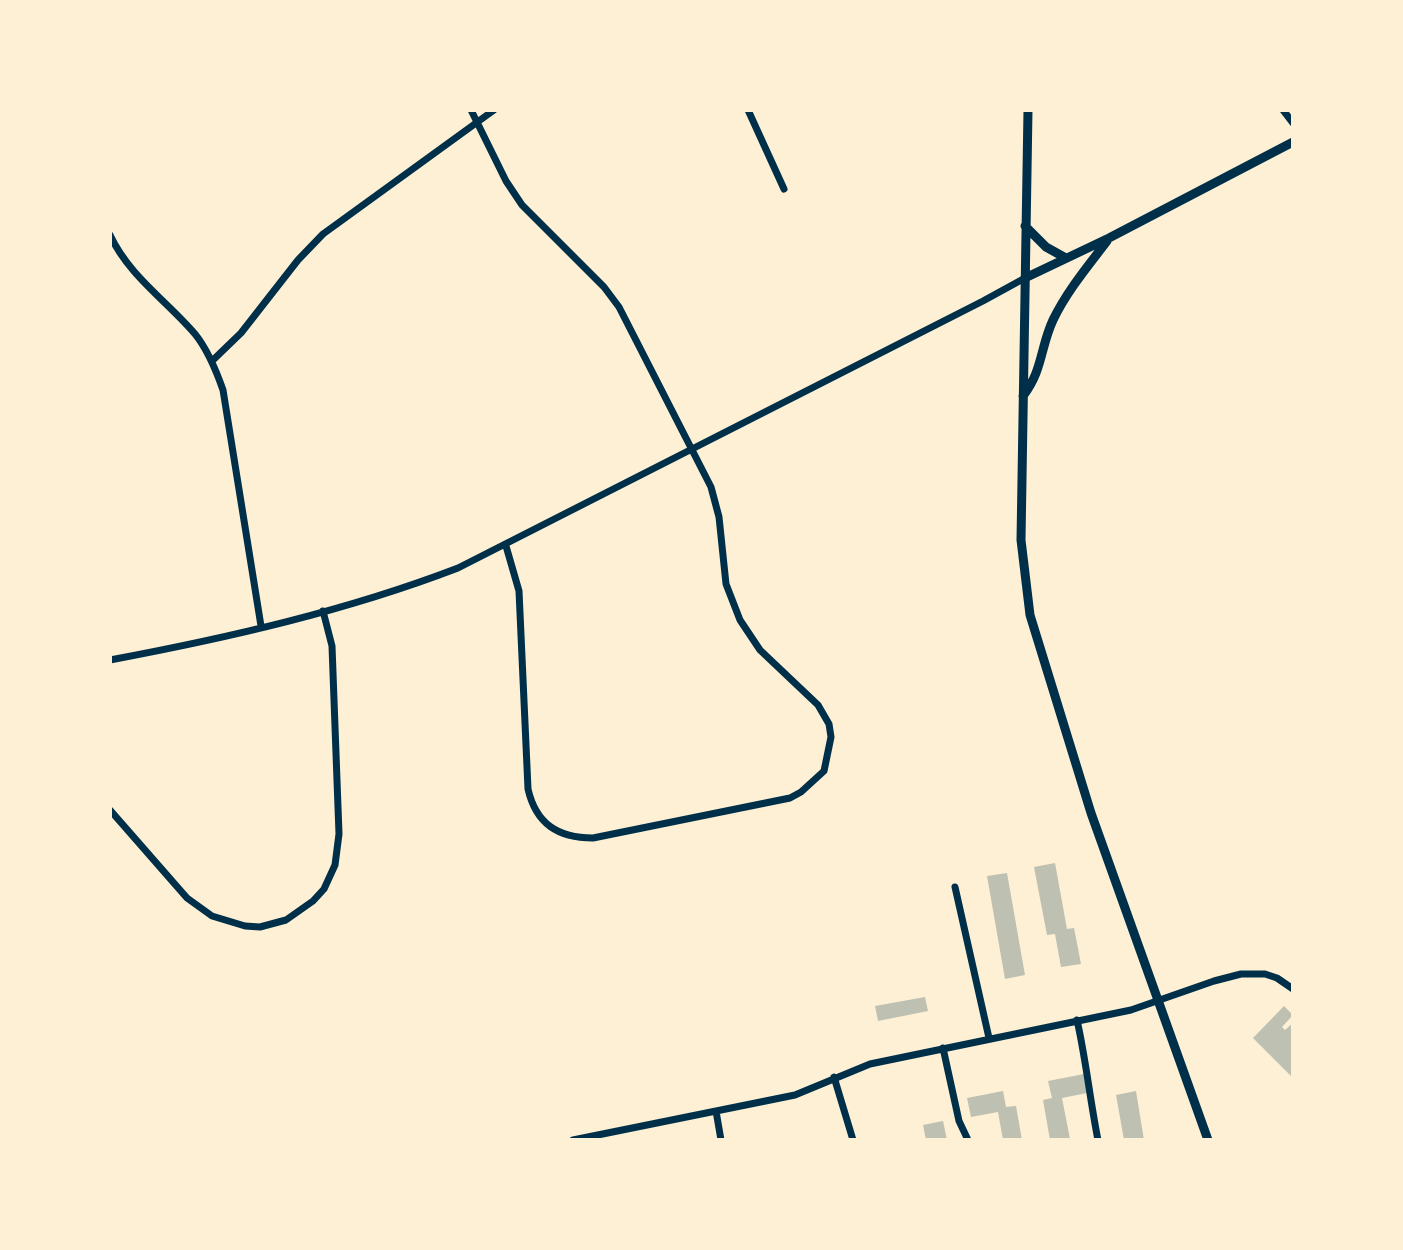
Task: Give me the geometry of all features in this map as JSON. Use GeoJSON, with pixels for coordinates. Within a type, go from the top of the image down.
{"type":"FeatureCollection","features":[{"type":"Feature","properties":{"kind":"street"},"geometry":{"type":"LineString","coordinates":[[471,110],[506,181],[522,205],[604,287],[619,307],[693,450],[716,502],[726,584],[740,620],[760,650],[818,705],[829,724],[831,737],[824,771],[790,798],[593,838],[578,838],[549,828],[531,805],[528,789],[519,591],[506,546]]}},
{"type":"Feature","properties":{"kind":"street"},"geometry":{"type":"LineString","coordinates":[[212,361],[241,333],[298,260],[323,234],[494,110]]}},
{"type":"Feature","properties":{"kind":"street"},"geometry":{"type":"LineString","coordinates":[[748,110],[784,189]]}},
{"type":"Feature","properties":{"kind":"street"},"geometry":{"type":"LineString","coordinates":[[1028,110],[1021,540],[1030,615],[1091,813],[1208,1140]]}},
{"type":"Feature","properties":{"kind":"street"},"geometry":{"type":"LineString","coordinates":[[1283,110],[1293,123]]}},
{"type":"Feature","properties":{"kind":"street"},"geometry":{"type":"LineString","coordinates":[[110,660],[189,645],[412,587],[506,546],[1293,142]]}},
{"type":"Feature","properties":{"kind":"street"},"geometry":{"type":"LineString","coordinates":[[1025,226],[1046,247],[1064,257]]}},
{"type":"Feature","properties":{"kind":"street"},"geometry":{"type":"LineString","coordinates":[[110,235],[131,269],[196,336],[212,361],[225,396],[261,626]]}},
{"type":"Feature","properties":{"kind":"street"},"geometry":{"type":"LineString","coordinates":[[1023,396],[1035,381],[1052,325],[1065,298],[1109,238]]}},
{"type":"Feature","properties":{"kind":"street"},"geometry":{"type":"LineString","coordinates":[[110,810],[187,898],[212,916],[229,923],[260,927],[286,920],[313,901],[332,874],[339,842],[332,646],[323,611]]}},
{"type":"Feature","properties":{"kind":"street"},"geometry":{"type":"LineString","coordinates":[[955,887],[989,1038]]}},
{"type":"Feature","properties":{"kind":"street"},"geometry":{"type":"LineString","coordinates":[[573,1140],[795,1095],[870,1064],[1131,1010],[1214,981],[1253,973],[1277,978],[1293,989]]}},
{"type":"Feature","properties":{"kind":"street"},"geometry":{"type":"LineString","coordinates":[[1077,1020],[1098,1140]]}},
{"type":"Feature","properties":{"kind":"street"},"geometry":{"type":"LineString","coordinates":[[943,1048],[959,1121],[968,1140]]}},
{"type":"Feature","properties":{"kind":"street"},"geometry":{"type":"LineString","coordinates":[[834,1077],[853,1140]]}},
{"type":"Feature","properties":{"kind":"street"},"geometry":{"type":"LineString","coordinates":[[716,1111],[721,1140]]}},
{"type":"Feature","properties":{"kind":"building"},"geometry":{"type":"Polygon","coordinates":[[[1055,863],[1067,929],[1074,928],[1081,964],[1061,967],[1055,934],[1047,935],[1034,867],[1055,863]]]}},
{"type":"Feature","properties":{"kind":"building"},"geometry":{"type":"Polygon","coordinates":[[[1007,873],[1025,975],[1005,979],[987,876],[1007,873]]]}},
{"type":"Feature","properties":{"kind":"building"},"geometry":{"type":"Polygon","coordinates":[[[925,997],[928,1011],[878,1021],[875,1006],[925,997]]]}},
{"type":"Feature","properties":{"kind":"building"},"geometry":{"type":"Polygon","coordinates":[[[1284,1006],[1293,1015],[1282,1027],[1285,1030],[1293,1023],[1293,1078],[1253,1038],[1284,1006]]]}},
{"type":"Feature","properties":{"kind":"building"},"geometry":{"type":"Polygon","coordinates":[[[1084,1074],[1087,1093],[1062,1098],[1070,1139],[1050,1140],[1043,1100],[1052,1098],[1048,1081],[1084,1074]]]}},
{"type":"Feature","properties":{"kind":"building"},"geometry":{"type":"Polygon","coordinates":[[[1003,1091],[1006,1107],[1016,1106],[1022,1140],[1003,1140],[998,1112],[971,1117],[967,1098],[1003,1091]]]}},
{"type":"Feature","properties":{"kind":"building"},"geometry":{"type":"Polygon","coordinates":[[[1136,1091],[1144,1140],[1124,1140],[1116,1095],[1136,1091]]]}},
{"type":"Feature","properties":{"kind":"building"},"geometry":{"type":"Polygon","coordinates":[[[943,1121],[947,1140],[926,1140],[923,1125],[943,1121]]]}}]}
